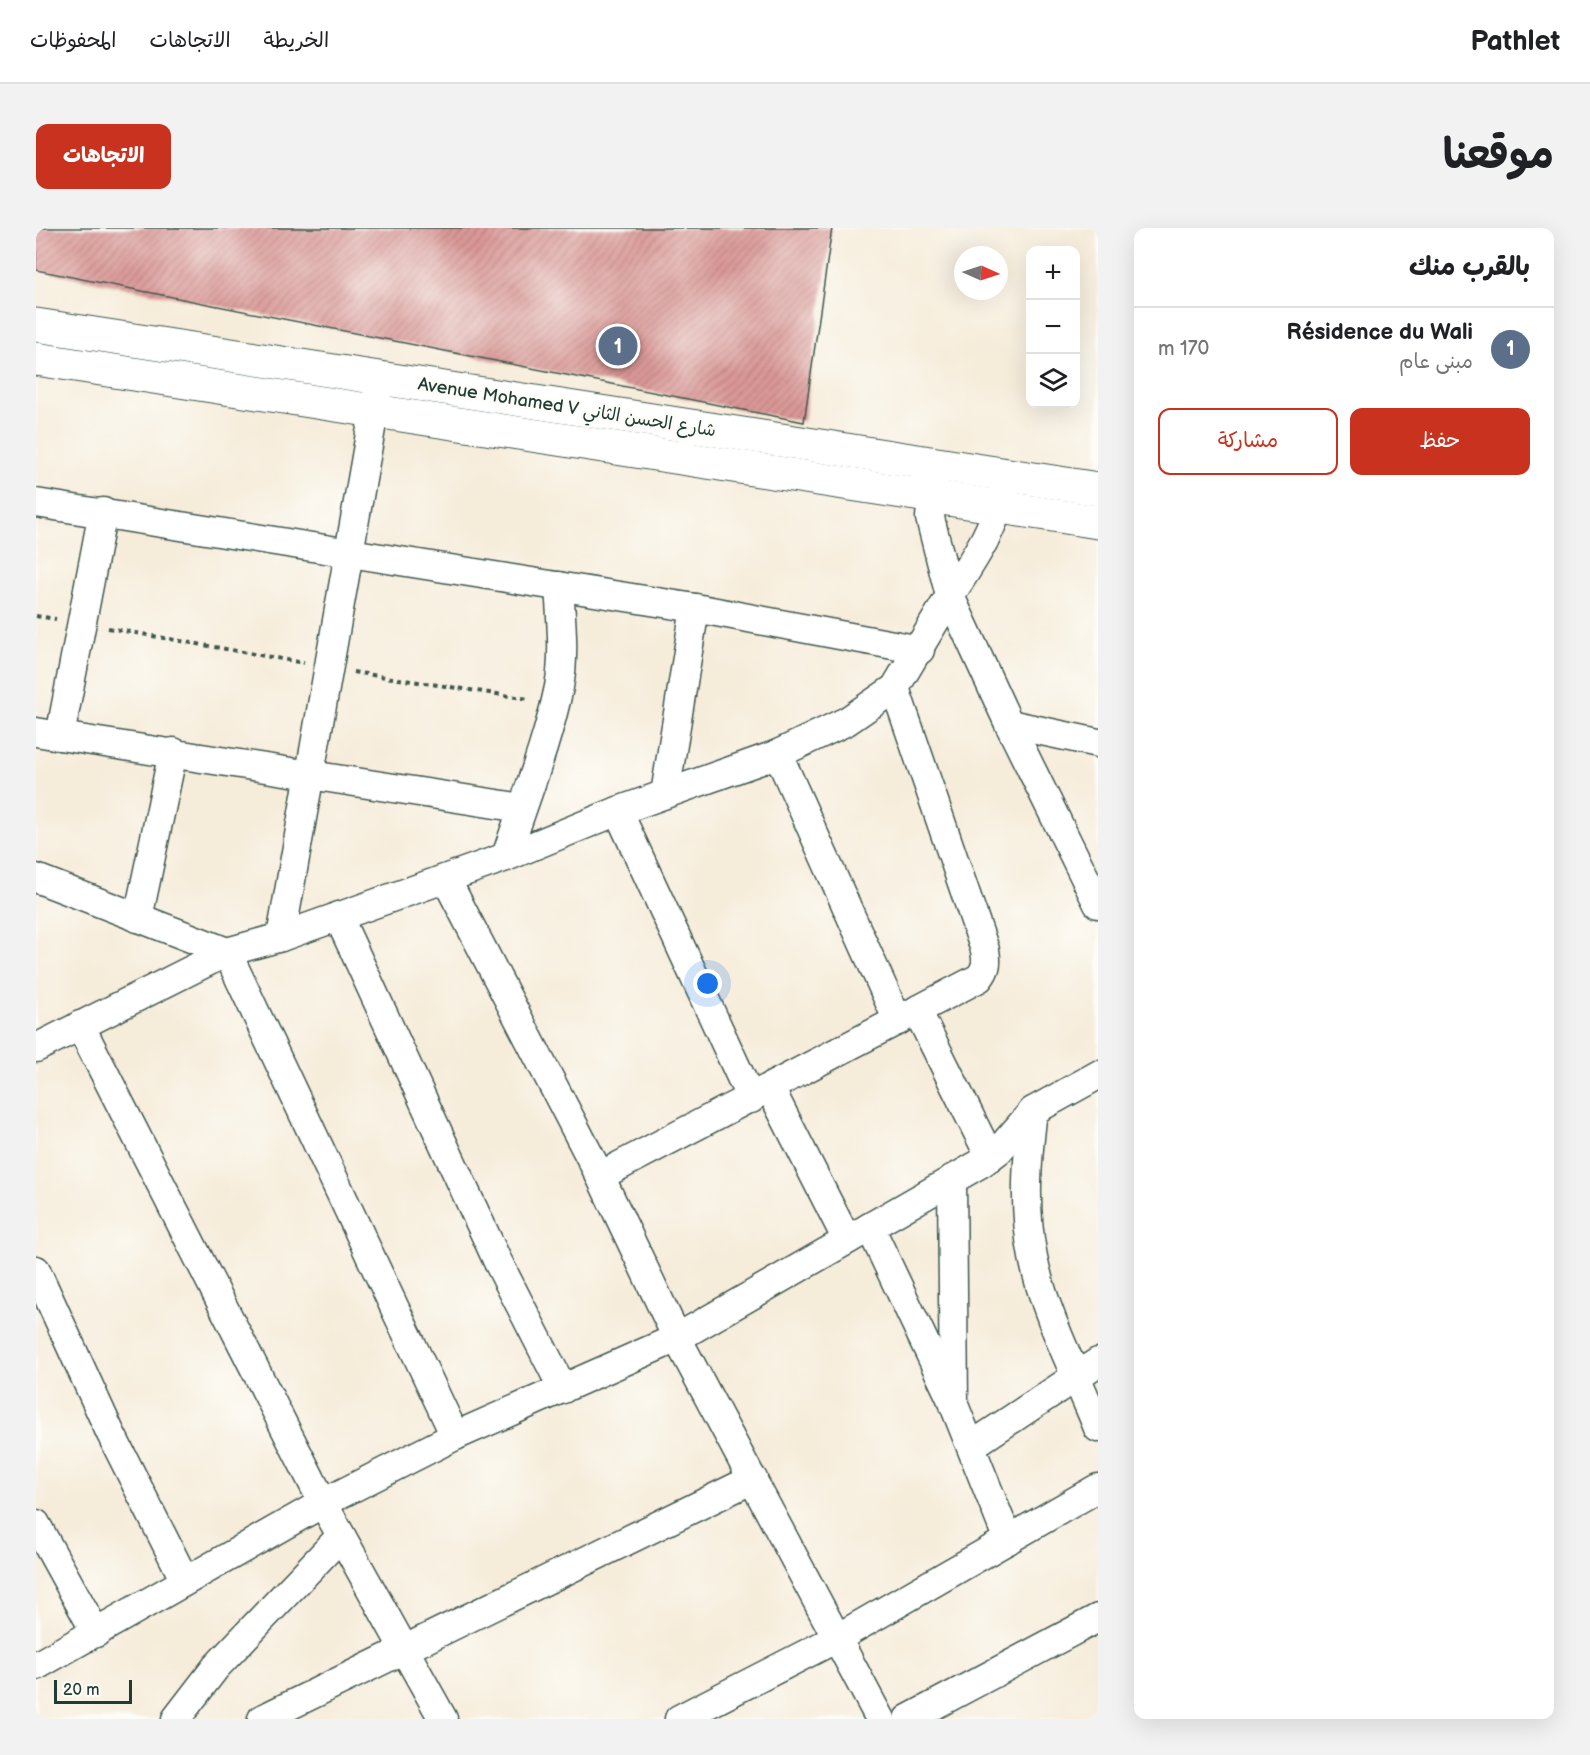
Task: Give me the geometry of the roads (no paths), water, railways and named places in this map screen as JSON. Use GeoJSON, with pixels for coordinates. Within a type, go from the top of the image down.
{"type":"FeatureCollection","features":[{"type":"Feature","properties":{"kind":"highway","name":"Avenue Mohamed V شارع الحسن الثاني"},"geometry":{"type":"LineString","coordinates":[[36,325],[1098,489]]}},
{"type":"Feature","properties":{"kind":"highway","name":"Avenue Mohamed V شارع الحسن الثاني"},"geometry":{"type":"LineString","coordinates":[[36,359],[1098,522]]}},
{"type":"Feature","properties":{"kind":"street"},"geometry":{"type":"LineString","coordinates":[[281,937],[379,378]]}},
{"type":"Feature","properties":{"kind":"street"},"geometry":{"type":"LineString","coordinates":[[936,464],[930,518],[950,596],[1009,724],[1098,904]]}},
{"type":"Feature","properties":{"kind":"street"},"geometry":{"type":"LineString","coordinates":[[36,1048],[227,952],[281,937],[506,857],[618,811],[778,753],[847,721],[895,688],[920,650],[950,596],[989,534],[1000,507],[1006,475]]}},
{"type":"Feature","properties":{"kind":"street"},"geometry":{"type":"LineString","coordinates":[[36,503],[695,608],[920,650]]}},
{"type":"Feature","properties":{"kind":"street"},"geometry":{"type":"LineString","coordinates":[[103,512],[82,623],[48,734],[310,773],[522,808]]}},
{"type":"Feature","properties":{"kind":"street"},"geometry":{"type":"LineString","coordinates":[[506,857],[559,684],[562,632],[559,586]]}},
{"type":"Feature","properties":{"kind":"street"},"geometry":{"type":"LineString","coordinates":[[665,794],[695,608]]}},
{"type":"Feature","properties":{"kind":"street"},"geometry":{"type":"LineString","coordinates":[[600,1176],[761,1094],[978,978],[988,963],[895,688]]}},
{"type":"Feature","properties":{"kind":"street"},"geometry":{"type":"LineString","coordinates":[[1009,724],[1098,743]]}},
{"type":"Feature","properties":{"kind":"street"},"geometry":{"type":"LineString","coordinates":[[138,918],[173,752]]}},
{"type":"Feature","properties":{"kind":"street"},"geometry":{"type":"LineString","coordinates":[[778,753],[908,1015],[990,1157]]}},
{"type":"Feature","properties":{"kind":"street"},"geometry":{"type":"LineString","coordinates":[[618,811],[761,1094],[859,1233],[954,1405],[1008,1540]]}},
{"type":"Feature","properties":{"kind":"street"},"geometry":{"type":"LineString","coordinates":[[36,878],[227,952],[455,1436]]}},
{"type":"Feature","properties":{"kind":"street"},"geometry":{"type":"LineString","coordinates":[[446,879],[600,1176],[677,1338],[839,1637],[880,1719]]}},
{"type":"Feature","properties":{"kind":"street"},"geometry":{"type":"LineString","coordinates":[[338,916],[497,1260],[563,1389]]}},
{"type":"Feature","properties":{"kind":"street"},"geometry":{"type":"LineString","coordinates":[[80,1025],[323,1503],[443,1719]]}},
{"type":"Feature","properties":{"kind":"street"},"geometry":{"type":"LineString","coordinates":[[36,1666],[323,1503],[455,1436],[677,1338],[990,1157],[1018,1131],[1034,1111],[1098,1074]]}},
{"type":"Feature","properties":{"kind":"street"},"geometry":{"type":"LineString","coordinates":[[1034,1111],[1028,1158],[1028,1214],[1033,1258],[1049,1308],[1087,1369],[1098,1428]]}},
{"type":"Feature","properties":{"kind":"street"},"geometry":{"type":"LineString","coordinates":[[952,1179],[954,1405]]}},
{"type":"Feature","properties":{"kind":"street"},"geometry":{"type":"LineString","coordinates":[[36,1269],[110,1432],[185,1581]]}},
{"type":"Feature","properties":{"kind":"street"},"geometry":{"type":"LineString","coordinates":[[971,1446],[1087,1369]]}},
{"type":"Feature","properties":{"kind":"street"},"geometry":{"type":"LineString","coordinates":[[262,1719],[753,1479]]}},
{"type":"Feature","properties":{"kind":"street"},"geometry":{"type":"LineString","coordinates":[[679,1719],[839,1637],[1098,1488]]}},
{"type":"Feature","properties":{"kind":"street"},"geometry":{"type":"LineString","coordinates":[[36,1524],[96,1633]]}},
{"type":"Feature","properties":{"kind":"street"},"geometry":{"type":"LineString","coordinates":[[176,1719],[216,1667],[341,1536]]}},
{"type":"Feature","properties":{"kind":"street"},"geometry":{"type":"LineString","coordinates":[[908,1719],[1098,1618]]}},
{"type":"Feature","properties":{"kind":"place","name":"Résidence du Wali"},"geometry":{"type":"Point","coordinates":[618,346]}}]}
